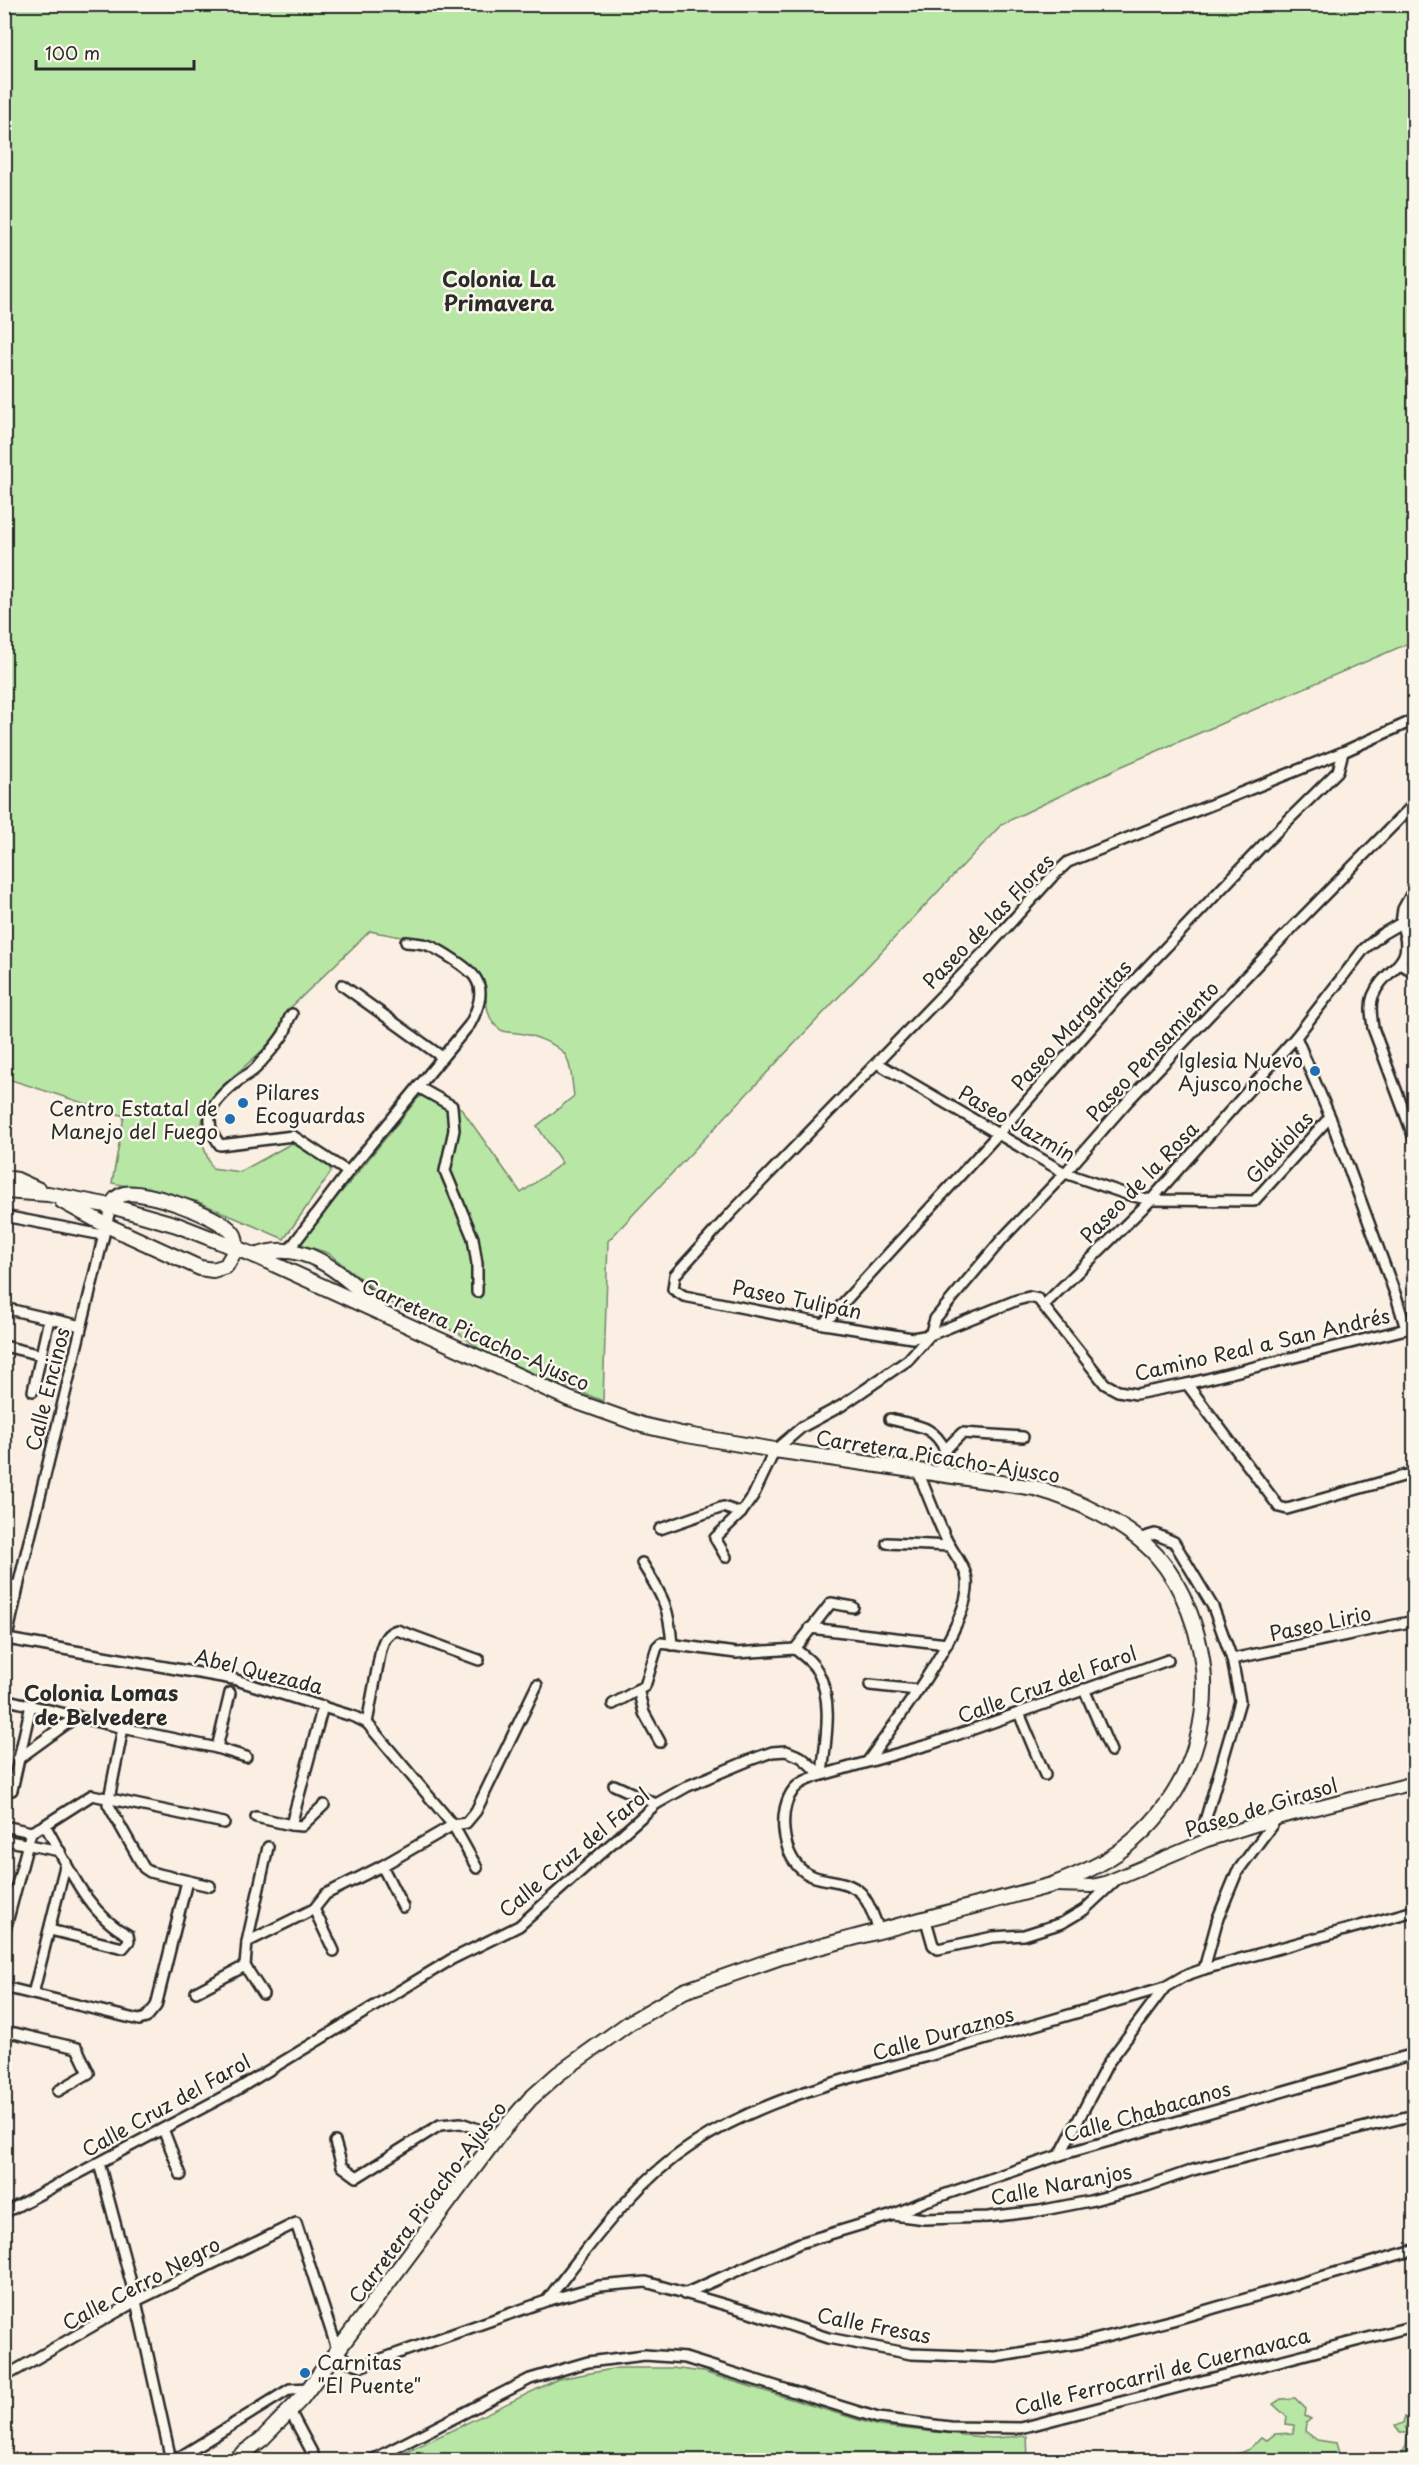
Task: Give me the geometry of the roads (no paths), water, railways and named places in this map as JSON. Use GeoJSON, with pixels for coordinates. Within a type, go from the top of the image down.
{"type":"FeatureCollection","features":[{"type":"Feature","properties":{"kind":"main road","name":"Carretera Picacho-Ajusco"},"geometry":{"type":"LineString","coordinates":[[4,1178],[17,1180],[48,1194]]}},
{"type":"Feature","properties":{"kind":"main road","name":"Carretera Picacho-Ajusco"},"geometry":{"type":"LineString","coordinates":[[4,1191],[48,1194],[111,1206],[177,1225],[256,1256],[519,1377],[610,1414],[681,1434],[1035,1488],[1064,1496],[1090,1508],[1138,1539],[1155,1554],[1179,1586],[1194,1624],[1205,1686],[1202,1725],[1184,1776],[1166,1806],[1140,1835],[1089,1871],[1052,1885],[781,1957],[684,1991],[629,2023],[558,2074],[530,2099],[498,2136],[310,2388],[262,2439],[234,2460]]}},
{"type":"Feature","properties":{"kind":"main road"},"geometry":{"type":"LineString","coordinates":[[48,1194],[105,1230],[200,1268],[213,1270],[226,1266],[236,1249],[234,1234],[221,1223],[185,1206],[162,1199],[125,1194],[115,1198],[111,1206]]}},
{"type":"Feature","properties":{"kind":"main road"},"geometry":{"type":"LineString","coordinates":[[256,1256],[289,1250],[318,1259],[361,1292],[388,1317]]}},
{"type":"Feature","properties":{"kind":"street","name":"Paseo de las Flores"},"geometry":{"type":"LineString","coordinates":[[675,1275],[732,1212],[1068,862],[1343,752],[1414,720]]}},
{"type":"Feature","properties":{"kind":"street","name":"Paseo Margaritas"},"geometry":{"type":"LineString","coordinates":[[824,1324],[998,1134],[1114,1002],[1263,845],[1338,771],[1343,752]]}},
{"type":"Feature","properties":{"kind":"street","name":"Paseo Pensamiento"},"geometry":{"type":"LineString","coordinates":[[930,1335],[935,1319],[1127,1102],[1414,804]]}},
{"type":"Feature","properties":{"kind":"street"},"geometry":{"type":"LineString","coordinates":[[1414,889],[1403,909],[1401,923],[1406,936],[1406,951],[1400,964],[1373,995],[1371,1011],[1373,1028],[1414,1138]]}},
{"type":"Feature","properties":{"kind":"street","name":"Paseo de la Rosa"},"geometry":{"type":"LineString","coordinates":[[1044,1305],[1151,1200],[1296,1037],[1364,949],[1382,933],[1401,923]]}},
{"type":"Feature","properties":{"kind":"street"},"geometry":{"type":"LineString","coordinates":[[289,1250],[348,1172],[470,1024],[477,1011],[480,992],[476,978],[462,966],[429,946],[406,942]]}},
{"type":"Feature","properties":{"kind":"street"},"geometry":{"type":"LineString","coordinates":[[1400,964],[1414,972]]}},
{"type":"Feature","properties":{"kind":"street"},"geometry":{"type":"LineString","coordinates":[[342,985],[442,1057]]}},
{"type":"Feature","properties":{"kind":"street"},"geometry":{"type":"LineString","coordinates":[[292,1014],[287,1020],[284,1034],[255,1070],[238,1081],[215,1103],[208,1119],[210,1132],[220,1145],[293,1136],[348,1172]]}},
{"type":"Feature","properties":{"kind":"street"},"geometry":{"type":"LineString","coordinates":[[1296,1037],[1330,1117],[1397,1299],[1410,1328]]}},
{"type":"Feature","properties":{"kind":"street","name":"Paseo Jazmín"},"geometry":{"type":"LineString","coordinates":[[877,1063],[1065,1173],[1129,1195],[1151,1200],[1254,1201]]}},
{"type":"Feature","properties":{"kind":"street"},"geometry":{"type":"LineString","coordinates":[[418,1087],[452,1106],[454,1130],[445,1171],[472,1238],[477,1264],[477,1292]]}},
{"type":"Feature","properties":{"kind":"street","name":"Gladiolas"},"geometry":{"type":"LineString","coordinates":[[1254,1201],[1330,1117]]}},
{"type":"Feature","properties":{"kind":"street","name":"Calle Encinos"},"geometry":{"type":"LineString","coordinates":[[4,1651],[111,1206]]}},
{"type":"Feature","properties":{"kind":"street"},"geometry":{"type":"LineString","coordinates":[[4,1216],[105,1230]]}},
{"type":"Feature","properties":{"kind":"street","name":"Paseo Tulipán"},"geometry":{"type":"LineString","coordinates":[[675,1275],[673,1289],[684,1296],[824,1324],[912,1338],[930,1335]]}},
{"type":"Feature","properties":{"kind":"street"},"geometry":{"type":"LineString","coordinates":[[726,1557],[714,1538],[741,1513],[753,1496],[775,1450],[802,1427],[841,1406],[908,1360],[930,1335],[1017,1300],[1029,1297],[1038,1299],[1044,1305]]}},
{"type":"Feature","properties":{"kind":"street","name":"Camino Real a San Andrés"},"geometry":{"type":"LineString","coordinates":[[1044,1305],[1105,1384],[1118,1391],[1136,1394],[1186,1384],[1410,1328]]}},
{"type":"Feature","properties":{"kind":"street"},"geometry":{"type":"LineString","coordinates":[[4,1308],[81,1326]]}},
{"type":"Feature","properties":{"kind":"street"},"geometry":{"type":"LineString","coordinates":[[33,1391],[50,1319]]}},
{"type":"Feature","properties":{"kind":"street"},"geometry":{"type":"LineString","coordinates":[[4,1346],[41,1355]]}},
{"type":"Feature","properties":{"kind":"street"},"geometry":{"type":"LineString","coordinates":[[1186,1384],[1279,1507],[1287,1509],[1414,1473]]}},
{"type":"Feature","properties":{"kind":"street"},"geometry":{"type":"LineString","coordinates":[[890,1419],[932,1430],[940,1437],[945,1450]]}},
{"type":"Feature","properties":{"kind":"street"},"geometry":{"type":"LineString","coordinates":[[939,1474],[945,1450],[962,1433],[1023,1437]]}},
{"type":"Feature","properties":{"kind":"street"},"geometry":{"type":"LineString","coordinates":[[868,1761],[946,1644],[960,1619],[967,1599],[966,1575],[950,1546],[918,1471]]}},
{"type":"Feature","properties":{"kind":"street"},"geometry":{"type":"LineString","coordinates":[[660,1529],[723,1507],[741,1513]]}},
{"type":"Feature","properties":{"kind":"street"},"geometry":{"type":"LineString","coordinates":[[1138,1539],[1155,1534],[1174,1542],[1212,1607],[1232,1659],[1240,1701],[1205,1821],[1207,1840]]}},
{"type":"Feature","properties":{"kind":"street"},"geometry":{"type":"LineString","coordinates":[[887,1543],[950,1546]]}},
{"type":"Feature","properties":{"kind":"street"},"geometry":{"type":"LineString","coordinates":[[642,1563],[666,1602],[672,1645]]}},
{"type":"Feature","properties":{"kind":"street"},"geometry":{"type":"LineString","coordinates":[[4,1584],[18,1586]]}},
{"type":"Feature","properties":{"kind":"street"},"geometry":{"type":"LineString","coordinates":[[795,1649],[831,1603],[853,1607]]}},
{"type":"Feature","properties":{"kind":"street","name":"Paseo Lirio"},"geometry":{"type":"LineString","coordinates":[[1232,1659],[1414,1621]]}},
{"type":"Feature","properties":{"kind":"street"},"geometry":{"type":"LineString","coordinates":[[810,1628],[946,1644]]}},
{"type":"Feature","properties":{"kind":"street"},"geometry":{"type":"LineString","coordinates":[[367,1723],[381,1648],[389,1632],[397,1630],[479,1660]]}},
{"type":"Feature","properties":{"kind":"street","name":"Abel Quezada"},"geometry":{"type":"LineString","coordinates":[[8,1639],[233,1679],[355,1717],[367,1723],[453,1825],[477,1868]]}},
{"type":"Feature","properties":{"kind":"street"},"geometry":{"type":"LineString","coordinates":[[613,1704],[645,1686],[657,1647],[661,1643],[736,1653],[795,1649],[811,1661],[818,1672],[827,1697],[822,1775],[804,1781],[794,1789],[788,1799],[784,1821],[787,1847],[793,1860],[802,1871],[841,1881],[852,1886],[862,1895],[870,1907],[879,1930]]}},
{"type":"Feature","properties":{"kind":"street","name":"Calle Cruz del Farol"},"geometry":{"type":"LineString","coordinates":[[4,2213],[238,2089],[453,1959],[519,1926],[656,1804],[688,1786],[772,1752],[786,1751],[801,1757],[822,1775],[931,1744],[1168,1660]]}},
{"type":"Feature","properties":{"kind":"street"},"geometry":{"type":"LineString","coordinates":[[247,1942],[314,1909],[326,1894],[382,1866],[453,1825],[466,1823],[476,1811],[537,1684]]}},
{"type":"Feature","properties":{"kind":"street"},"geometry":{"type":"LineString","coordinates":[[870,1685],[917,1690]]}},
{"type":"Feature","properties":{"kind":"street"},"geometry":{"type":"LineString","coordinates":[[638,1689],[644,1713],[660,1742]]}},
{"type":"Feature","properties":{"kind":"street"},"geometry":{"type":"LineString","coordinates":[[1084,1689],[1111,1751]]}},
{"type":"Feature","properties":{"kind":"street"},"geometry":{"type":"LineString","coordinates":[[217,1748],[230,1693]]}},
{"type":"Feature","properties":{"kind":"street"},"geometry":{"type":"LineString","coordinates":[[4,1699],[217,1748],[246,1757]]}},
{"type":"Feature","properties":{"kind":"street"},"geometry":{"type":"LineString","coordinates":[[12,1790],[31,1705]]}},
{"type":"Feature","properties":{"kind":"street"},"geometry":{"type":"LineString","coordinates":[[291,1825],[323,1706]]}},
{"type":"Feature","properties":{"kind":"street"},"geometry":{"type":"LineString","coordinates":[[1019,1713],[1045,1775]]}},
{"type":"Feature","properties":{"kind":"street"},"geometry":{"type":"LineString","coordinates":[[18,1759],[77,1716]]}},
{"type":"Feature","properties":{"kind":"street"},"geometry":{"type":"LineString","coordinates":[[123,1728],[108,1804],[144,1868],[150,1872],[210,1886]]}},
{"type":"Feature","properties":{"kind":"street","name":"Paseo de Girasol"},"geometry":{"type":"LineString","coordinates":[[1052,1885],[1092,1886],[1119,1878],[1207,1840],[1276,1818],[1414,1782]]}},
{"type":"Feature","properties":{"kind":"street"},"geometry":{"type":"LineString","coordinates":[[614,1785],[656,1804]]}},
{"type":"Feature","properties":{"kind":"street"},"geometry":{"type":"LineString","coordinates":[[4,1826],[31,1832],[92,1795],[224,1823]]}},
{"type":"Feature","properties":{"kind":"street"},"geometry":{"type":"LineString","coordinates":[[256,1817],[302,1826],[324,1805]]}},
{"type":"Feature","properties":{"kind":"street"},"geometry":{"type":"LineString","coordinates":[[1203,1969],[1218,1918],[1237,1872],[1276,1818]]}},
{"type":"Feature","properties":{"kind":"street"},"geometry":{"type":"LineString","coordinates":[[45,1825],[93,1908],[105,1921],[128,1935],[129,1941],[123,1948],[51,1930]]}},
{"type":"Feature","properties":{"kind":"street"},"geometry":{"type":"LineString","coordinates":[[4,1934],[31,1832]]}},
{"type":"Feature","properties":{"kind":"street"},"geometry":{"type":"LineString","coordinates":[[4,1840],[60,1851]]}},
{"type":"Feature","properties":{"kind":"street"},"geometry":{"type":"LineString","coordinates":[[263,1994],[245,1966],[247,1942],[268,1847]]}},
{"type":"Feature","properties":{"kind":"street"},"geometry":{"type":"LineString","coordinates":[[33,1994],[51,1930],[66,1862]]}},
{"type":"Feature","properties":{"kind":"street"},"geometry":{"type":"LineString","coordinates":[[382,1866],[403,1907]]}},
{"type":"Feature","properties":{"kind":"street"},"geometry":{"type":"LineString","coordinates":[[925,1917],[933,1945],[938,1949],[978,1940],[1024,1935],[1062,1923],[1084,1910],[1119,1878]]}},
{"type":"Feature","properties":{"kind":"street"},"geometry":{"type":"LineString","coordinates":[[4,1987],[139,2020],[146,2018],[156,2006],[187,1881]]}},
{"type":"Feature","properties":{"kind":"street"},"geometry":{"type":"LineString","coordinates":[[314,1909],[334,1951]]}},
{"type":"Feature","properties":{"kind":"street","name":"Calle Duraznos"},"geometry":{"type":"LineString","coordinates":[[546,2301],[611,2218],[657,2171],[691,2145],[727,2124],[798,2094],[1165,1988],[1184,1976],[1203,1969],[1414,1911]]}},
{"type":"Feature","properties":{"kind":"street"},"geometry":{"type":"LineString","coordinates":[[196,1992],[245,1966]]}},
{"type":"Feature","properties":{"kind":"street"},"geometry":{"type":"LineString","coordinates":[[1060,2155],[1108,2063],[1165,1988]]}},
{"type":"Feature","properties":{"kind":"street"},"geometry":{"type":"LineString","coordinates":[[4,2037],[14,2033],[77,2048],[89,2073],[58,2091]]}},
{"type":"Feature","properties":{"kind":"street","name":"Calle Chabacanos"},"geometry":{"type":"LineString","coordinates":[[893,2215],[923,2202],[1060,2155],[1414,2054]]}},
{"type":"Feature","properties":{"kind":"street","name":"Calle Naranjos"},"geometry":{"type":"LineString","coordinates":[[684,2294],[800,2243],[893,2215],[925,2219],[988,2217],[1039,2211],[1147,2186],[1193,2170],[1414,2115]]}},
{"type":"Feature","properties":{"kind":"street"},"geometry":{"type":"LineString","coordinates":[[335,2142],[342,2166],[357,2177],[440,2125],[461,2123],[498,2136]]}},
{"type":"Feature","properties":{"kind":"street"},"geometry":{"type":"LineString","coordinates":[[163,2129],[181,2175]]}},
{"type":"Feature","properties":{"kind":"street"},"geometry":{"type":"LineString","coordinates":[[99,2163],[173,2460],[290,2389],[310,2388]]}},
{"type":"Feature","properties":{"kind":"street","name":"Calle Cerro Negro"},"geometry":{"type":"LineString","coordinates":[[4,2377],[135,2301],[296,2223],[338,2352]]}},
{"type":"Feature","properties":{"kind":"street","name":"Calle Fresas"},"geometry":{"type":"LineString","coordinates":[[338,2352],[347,2361],[362,2366],[546,2301],[599,2286],[645,2282],[750,2312],[828,2338],[911,2354],[995,2357],[1086,2342],[1152,2326],[1414,2250]]}},
{"type":"Feature","properties":{"kind":"street","name":"Calle Ferrocarril de Cuernavaca"},"geometry":{"type":"LineString","coordinates":[[372,2460],[530,2379],[588,2362],[645,2355],[685,2358],[878,2418],[950,2427],[1021,2428],[1414,2326]]}},
{"type":"Feature","properties":{"kind":"street"},"geometry":{"type":"LineString","coordinates":[[290,2411],[316,2460]]}},
{"type":"Feature","properties":{"kind":"place","name":"Iglesia Nuevo Ajusco noche"},"geometry":{"type":"Point","coordinates":[1315,1071]}},
{"type":"Feature","properties":{"kind":"place","name":"Pilares Ecoguardas"},"geometry":{"type":"Point","coordinates":[243,1103]}},
{"type":"Feature","properties":{"kind":"place","name":"Centro Estatal de Manejo del Fuego"},"geometry":{"type":"Point","coordinates":[230,1119]}},
{"type":"Feature","properties":{"kind":"place","name":"Carnitas \"El Puente\""},"geometry":{"type":"Point","coordinates":[305,2373]}},
{"type":"Feature","properties":{"kind":"district","name":"Colonia La Primavera"},"geometry":{"type":"Point","coordinates":[499,290]}},
{"type":"Feature","properties":{"kind":"district","name":"Colonia Lomas de Belvedere"},"geometry":{"type":"Point","coordinates":[101,1704]}}]}
